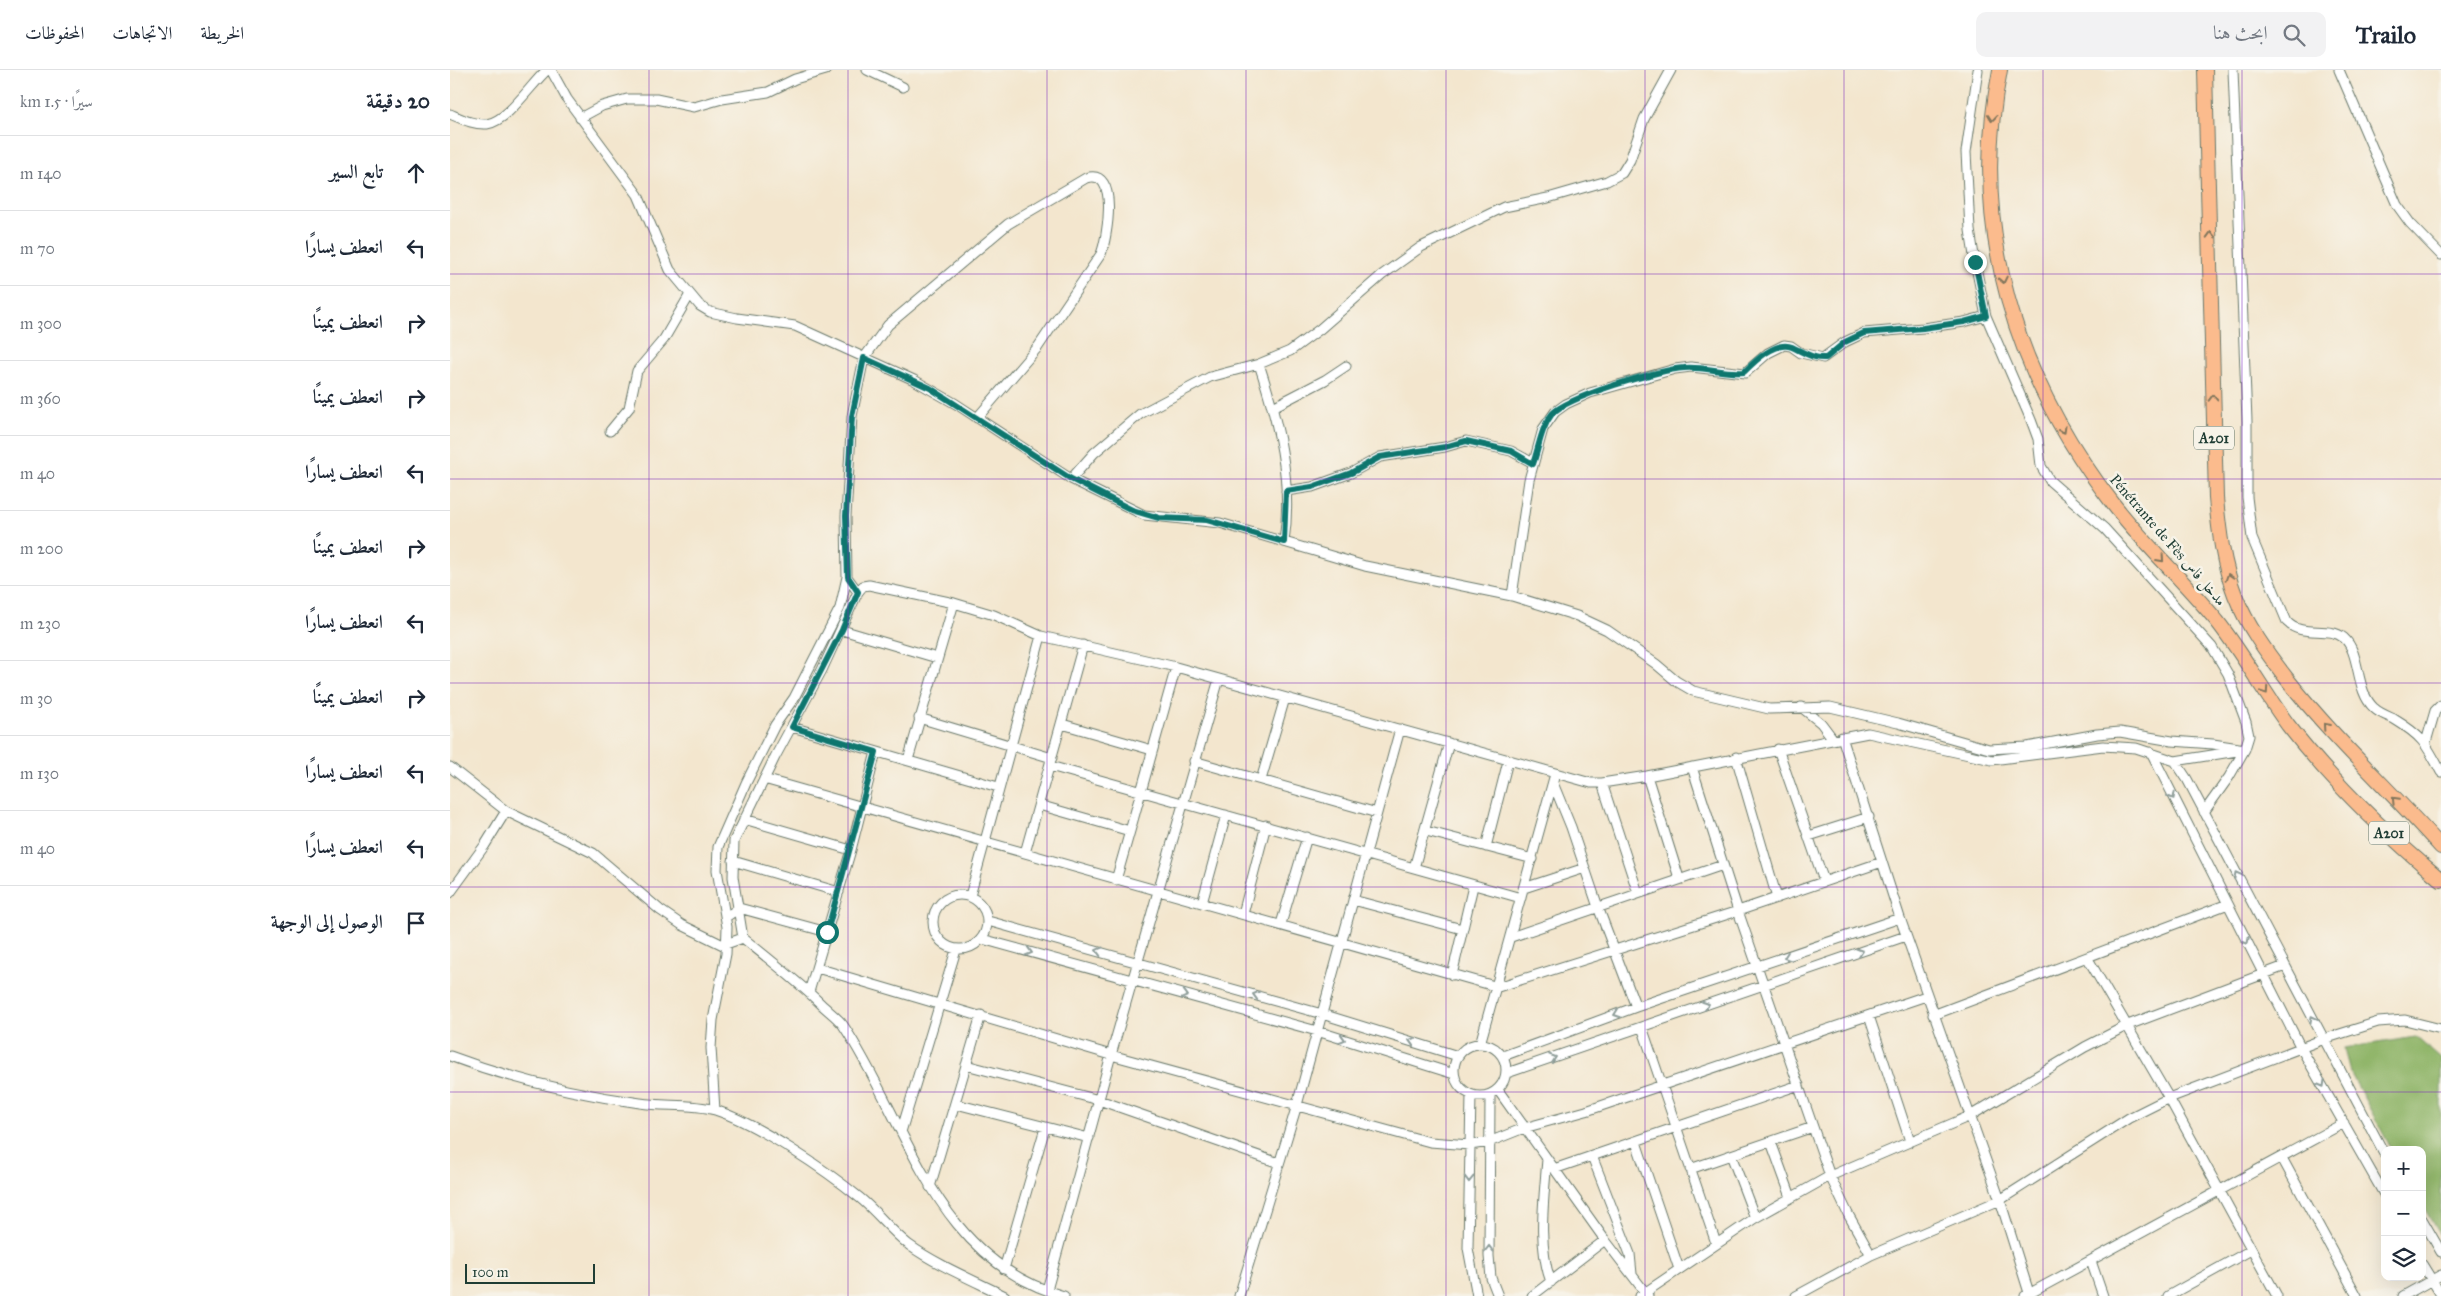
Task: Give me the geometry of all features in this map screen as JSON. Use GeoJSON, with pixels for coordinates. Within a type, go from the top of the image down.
{"type":"FeatureCollection","features":[{"type":"Feature","properties":{"kind":"highway","name":"Pénétrante de Fès مدخل فاس"},"geometry":{"type":"LineString","coordinates":[[2000,70],[1990,150],[1995,238],[2010,312],[2042,392],[2065,435],[2115,507],[2218,623],[2288,724],[2327,772],[2345,792],[2441,880]]}},
{"type":"Feature","properties":{"kind":"highway","name":"Pénétrante de Fès مدخل فاس"},"geometry":{"type":"LineString","coordinates":[[2206,70],[2216,498],[2220,537],[2226,568],[2244,616],[2278,667],[2359,763],[2441,847]]}},
{"type":"Feature","properties":{"kind":"street"},"geometry":{"type":"LineString","coordinates":[[450,114],[474,123],[494,122],[503,116],[546,70]]}},
{"type":"Feature","properties":{"kind":"street"},"geometry":{"type":"LineString","coordinates":[[550,70],[580,118],[638,195],[670,270],[689,296],[710,312],[737,318],[795,326],[930,388],[1071,479],[1115,502],[1151,517],[1207,520],[1365,566],[1512,596],[1593,622],[1656,664],[1676,681],[1700,694],[1768,709],[1830,707],[1898,723],[1989,749],[2027,747],[2097,734],[2120,732],[2172,741],[2245,749]]}},
{"type":"Feature","properties":{"kind":"street"},"geometry":{"type":"LineString","coordinates":[[580,118],[602,106],[627,98],[656,99],[686,107],[694,107],[722,99],[768,92],[795,79],[826,70]]}},
{"type":"Feature","properties":{"kind":"street"},"geometry":{"type":"LineString","coordinates":[[868,70],[903,87]]}},
{"type":"Feature","properties":{"kind":"street"},"geometry":{"type":"LineString","coordinates":[[1071,479],[1094,453],[1140,414],[1210,377],[1282,356],[1303,343],[1382,275],[1421,247],[1504,207],[1548,198],[1607,181],[1622,173],[1630,160],[1646,115],[1671,70]]}},
{"type":"Feature","properties":{"kind":"street"},"geometry":{"type":"LineString","coordinates":[[1978,70],[1969,120],[1967,179],[1972,246],[1986,316],[2038,439],[2041,466],[2046,475],[2064,494],[2106,529],[2212,647],[2228,674],[2246,722],[2249,736],[2245,749],[2229,777],[2204,812]]}},
{"type":"Feature","properties":{"kind":"street"},"geometry":{"type":"LineString","coordinates":[[2233,70],[2247,421],[2247,497],[2252,538],[2287,622],[2291,627],[2300,630],[2339,634],[2346,640],[2352,649],[2364,692],[2373,708],[2426,742],[2441,772]]}},
{"type":"Feature","properties":{"kind":"street"},"geometry":{"type":"LineString","coordinates":[[2339,70],[2397,205],[2418,232],[2441,254]]}},
{"type":"Feature","properties":{"kind":"street"},"geometry":{"type":"LineString","coordinates":[[716,1110],[711,1048],[726,945],[726,916],[717,870],[718,847],[775,725],[794,698],[840,608],[848,577],[846,516],[852,416],[864,358],[888,325],[1008,224],[1088,178],[1098,179],[1106,190],[1109,200],[1106,238],[1101,254],[1038,347],[978,418]]}},
{"type":"Feature","properties":{"kind":"street"},"geometry":{"type":"LineString","coordinates":[[610,431],[628,408],[637,371],[664,339],[689,296]]}},
{"type":"Feature","properties":{"kind":"street"},"geometry":{"type":"LineString","coordinates":[[1512,596],[1523,515],[1533,464],[1544,429],[1552,415],[1566,404],[1590,393],[1682,368],[1744,372],[1768,353],[1784,345],[1791,346],[1802,353],[1826,358],[1845,342],[1864,333],[1923,328],[1964,322],[1986,316]]}},
{"type":"Feature","properties":{"kind":"street"},"geometry":{"type":"LineString","coordinates":[[1259,364],[1273,407],[1283,452],[1286,491],[1284,542]]}},
{"type":"Feature","properties":{"kind":"street"},"geometry":{"type":"LineString","coordinates":[[1273,407],[1325,380],[1346,366]]}},
{"type":"Feature","properties":{"kind":"street"},"geometry":{"type":"LineString","coordinates":[[1286,491],[1312,487],[1351,473],[1380,457],[1445,447],[1466,441],[1511,451],[1533,464]]}},
{"type":"Feature","properties":{"kind":"street"},"geometry":{"type":"LineString","coordinates":[[848,577],[858,592]]}},
{"type":"Feature","properties":{"kind":"street"},"geometry":{"type":"LineString","coordinates":[[1064,1296],[1047,1290],[1004,1269],[986,1256],[954,1222],[930,1187],[842,1024],[809,992],[743,938],[732,861],[734,841],[764,779],[842,630],[858,592],[863,586],[869,585],[954,603],[994,615],[1042,636],[1176,667],[1400,729],[1508,761],[1554,779],[1602,783],[1647,776],[1842,737],[1878,734],[1992,760],[2103,746],[2123,746],[2151,752],[2175,761],[2245,749]]}},
{"type":"Feature","properties":{"kind":"street"},"geometry":{"type":"LineString","coordinates":[[908,760],[954,603]]}},
{"type":"Feature","properties":{"kind":"street"},"geometry":{"type":"LineString","coordinates":[[842,630],[937,658]]}},
{"type":"Feature","properties":{"kind":"street"},"geometry":{"type":"LineString","coordinates":[[970,896],[998,787],[1042,636]]}},
{"type":"Feature","properties":{"kind":"street"},"geometry":{"type":"LineString","coordinates":[[1025,853],[1083,646]]}},
{"type":"Feature","properties":{"kind":"street"},"geometry":{"type":"LineString","coordinates":[[1116,880],[1176,667]]}},
{"type":"Feature","properties":{"kind":"street"},"geometry":{"type":"LineString","coordinates":[[1047,1290],[1182,802],[1219,680]]}},
{"type":"Feature","properties":{"kind":"street"},"geometry":{"type":"LineString","coordinates":[[1262,780],[1284,698]]}},
{"type":"Feature","properties":{"kind":"street"},"geometry":{"type":"LineString","coordinates":[[2426,742],[2433,716],[2441,705]]}},
{"type":"Feature","properties":{"kind":"street"},"geometry":{"type":"LineString","coordinates":[[1801,708],[1821,723],[1833,739]]}},
{"type":"Feature","properties":{"kind":"street"},"geometry":{"type":"LineString","coordinates":[[919,718],[1011,746],[1051,762],[1140,790],[1473,886],[1521,898]]}},
{"type":"Feature","properties":{"kind":"street"},"geometry":{"type":"LineString","coordinates":[[1062,724],[1152,750]]}},
{"type":"Feature","properties":{"kind":"street"},"geometry":{"type":"LineString","coordinates":[[792,727],[998,787]]}},
{"type":"Feature","properties":{"kind":"street"},"geometry":{"type":"LineString","coordinates":[[1239,1296],[1297,1105],[1400,729]]}},
{"type":"Feature","properties":{"kind":"street"},"geometry":{"type":"LineString","coordinates":[[1842,737],[1926,996],[2000,1200],[2028,1296],[2344,1123]]}},
{"type":"Feature","properties":{"kind":"street"},"geometry":{"type":"LineString","coordinates":[[1414,868],[1426,831],[1449,743]]}},
{"type":"Feature","properties":{"kind":"street"},"geometry":{"type":"LineString","coordinates":[[1778,749],[1824,881]]}},
{"type":"Feature","properties":{"kind":"street"},"geometry":{"type":"LineString","coordinates":[[809,992],[851,850],[876,752]]}},
{"type":"Feature","properties":{"kind":"street"},"geometry":{"type":"LineString","coordinates":[[2151,752],[2301,1048],[2382,1191]]}},
{"type":"Feature","properties":{"kind":"street"},"geometry":{"type":"LineString","coordinates":[[1736,757],[1777,898]]}},
{"type":"Feature","properties":{"kind":"street"},"geometry":{"type":"LineString","coordinates":[[1194,761],[1378,813]]}},
{"type":"Feature","properties":{"kind":"street"},"geometry":{"type":"LineString","coordinates":[[1486,847],[1508,761]]}},
{"type":"Feature","properties":{"kind":"street"},"geometry":{"type":"LineString","coordinates":[[2175,761],[2204,812],[2381,1147]]}},
{"type":"Feature","properties":{"kind":"street"},"geometry":{"type":"LineString","coordinates":[[1692,767],[1738,911],[1830,1176],[1848,1214],[1871,1255]]}},
{"type":"Feature","properties":{"kind":"street"},"geometry":{"type":"LineString","coordinates":[[450,768],[506,811],[593,852],[660,910],[682,925],[726,945]]}},
{"type":"Feature","properties":{"kind":"street"},"geometry":{"type":"LineString","coordinates":[[1647,776],[1679,878]]}},
{"type":"Feature","properties":{"kind":"street"},"geometry":{"type":"LineString","coordinates":[[764,779],[1157,892],[1281,924],[1452,975],[1498,986],[1738,911],[1882,862]]}},
{"type":"Feature","properties":{"kind":"street"},"geometry":{"type":"LineString","coordinates":[[1480,1044],[1498,986],[1554,779]]}},
{"type":"Feature","properties":{"kind":"street"},"geometry":{"type":"LineString","coordinates":[[1554,779],[1598,907],[1636,1007]]}},
{"type":"Feature","properties":{"kind":"street"},"geometry":{"type":"LineString","coordinates":[[1602,783],[1638,892]]}},
{"type":"Feature","properties":{"kind":"street"},"geometry":{"type":"LineString","coordinates":[[1039,805],[1130,831]]}},
{"type":"Feature","properties":{"kind":"street"},"geometry":{"type":"LineString","coordinates":[[450,893],[485,845],[506,811]]}},
{"type":"Feature","properties":{"kind":"street"},"geometry":{"type":"LineString","coordinates":[[1202,903],[1226,815]]}},
{"type":"Feature","properties":{"kind":"street"},"geometry":{"type":"LineString","coordinates":[[1809,836],[1869,817]]}},
{"type":"Feature","properties":{"kind":"street"},"geometry":{"type":"LineString","coordinates":[[744,819],[851,850]]}},
{"type":"Feature","properties":{"kind":"street"},"geometry":{"type":"LineString","coordinates":[[1243,914],[1266,825]]}},
{"type":"Feature","properties":{"kind":"street"},"geometry":{"type":"LineString","coordinates":[[1426,831],[1533,859]]}},
{"type":"Feature","properties":{"kind":"street"},"geometry":{"type":"LineString","coordinates":[[1281,924],[1307,837]]}},
{"type":"Feature","properties":{"kind":"street"},"geometry":{"type":"LineString","coordinates":[[732,861],[839,892]]}},
{"type":"Feature","properties":{"kind":"street"},"geometry":{"type":"LineString","coordinates":[[1511,937],[1679,878],[1723,865]]}},
{"type":"Feature","properties":{"kind":"street"},"geometry":{"type":"LineString","coordinates":[[1524,888],[1585,868]]}},
{"type":"Feature","properties":{"kind":"street"},"geometry":{"type":"LineString","coordinates":[[1452,975],[1473,886]]}},
{"type":"Feature","properties":{"kind":"street"},"geometry":{"type":"LineString","coordinates":[[950,896],[970,896],[980,902],[988,920],[982,939],[975,946],[956,950],[941,942],[935,934],[932,925],[933,915],[942,901],[950,896]]}},
{"type":"Feature","properties":{"kind":"street"},"geometry":{"type":"LineString","coordinates":[[1353,900],[1462,929]]}},
{"type":"Feature","properties":{"kind":"street"},"geometry":{"type":"LineString","coordinates":[[1933,1015],[2228,904]]}},
{"type":"Feature","properties":{"kind":"street"},"geometry":{"type":"LineString","coordinates":[[726,916],[739,908],[827,932]]}},
{"type":"Feature","properties":{"kind":"street"},"geometry":{"type":"LineString","coordinates":[[1503,1056],[1636,1007],[1900,918]]}},
{"type":"Feature","properties":{"kind":"street"},"geometry":{"type":"LineString","coordinates":[[988,920],[1322,1014],[1458,1056]]}},
{"type":"Feature","properties":{"kind":"street"},"geometry":{"type":"LineString","coordinates":[[1498,1296],[1491,1278],[1489,1256],[1489,1142],[1494,1093],[1507,1073],[1906,936]]}},
{"type":"Feature","properties":{"kind":"street"},"geometry":{"type":"LineString","coordinates":[[726,945],[734,940],[743,938]]}},
{"type":"Feature","properties":{"kind":"street"},"geometry":{"type":"LineString","coordinates":[[982,939],[1317,1031],[1454,1074]]}},
{"type":"Feature","properties":{"kind":"street"},"geometry":{"type":"LineString","coordinates":[[901,1132],[956,950]]}},
{"type":"Feature","properties":{"kind":"street"},"geometry":{"type":"LineString","coordinates":[[2087,957],[2169,1098],[2277,1296]]}},
{"type":"Feature","properties":{"kind":"street"},"geometry":{"type":"LineString","coordinates":[[1494,1093],[1524,1128],[1645,1295],[1716,1243],[1755,1218],[1830,1176],[1970,1116],[2085,1047],[2128,1025],[2285,966]]}},
{"type":"Feature","properties":{"kind":"street"},"geometry":{"type":"LineString","coordinates":[[817,968],[941,1003],[1111,1055],[1430,1142],[1470,1145],[1489,1142],[1524,1128],[1586,1111],[1926,996]]}},
{"type":"Feature","properties":{"kind":"street"},"geometry":{"type":"LineString","coordinates":[[930,1187],[981,1015]]}},
{"type":"Feature","properties":{"kind":"street"},"geometry":{"type":"LineString","coordinates":[[1870,1016],[1910,1141]]}},
{"type":"Feature","properties":{"kind":"street"},"geometry":{"type":"LineString","coordinates":[[1796,1296],[1871,1255],[2000,1200],[2129,1118],[2169,1098],[2324,1039],[2378,1022],[2406,1020],[2441,1030]]}},
{"type":"Feature","properties":{"kind":"street"},"geometry":{"type":"LineString","coordinates":[[1642,1028],[1663,1085],[1675,1129],[1716,1243]]}},
{"type":"Feature","properties":{"kind":"street"},"geometry":{"type":"LineString","coordinates":[[1494,1093],[1471,1095],[1463,1091],[1456,1082],[1454,1074],[1458,1056],[1468,1047],[1480,1044],[1491,1046],[1503,1056],[1507,1073]]}},
{"type":"Feature","properties":{"kind":"street"},"geometry":{"type":"LineString","coordinates":[[450,1056],[498,1073],[568,1091],[642,1103],[716,1110],[770,1137],[819,1169],[859,1197],[892,1230],[916,1250],[1006,1296]]}},
{"type":"Feature","properties":{"kind":"street"},"geometry":{"type":"LineString","coordinates":[[966,1065],[1099,1100],[1279,1163]]}},
{"type":"Feature","properties":{"kind":"street"},"geometry":{"type":"LineString","coordinates":[[1554,1169],[1799,1085]]}},
{"type":"Feature","properties":{"kind":"street"},"geometry":{"type":"LineString","coordinates":[[1471,1095],[1468,1248],[1477,1296]]}},
{"type":"Feature","properties":{"kind":"street"},"geometry":{"type":"LineString","coordinates":[[956,1104],[1089,1138]]}},
{"type":"Feature","properties":{"kind":"street"},"geometry":{"type":"LineString","coordinates":[[1690,1169],[1813,1126]]}},
{"type":"Feature","properties":{"kind":"street"},"geometry":{"type":"LineString","coordinates":[[1004,1269],[1045,1128]]}},
{"type":"Feature","properties":{"kind":"street"},"geometry":{"type":"LineString","coordinates":[[1636,1142],[1679,1269]]}},
{"type":"Feature","properties":{"kind":"street"},"geometry":{"type":"LineString","coordinates":[[1771,1142],[1791,1197]]}},
{"type":"Feature","properties":{"kind":"street"},"geometry":{"type":"LineString","coordinates":[[1731,1155],[1755,1218]]}},
{"type":"Feature","properties":{"kind":"street"},"geometry":{"type":"LineString","coordinates":[[1592,1156],[1630,1254],[1632,1275]]}},
{"type":"Feature","properties":{"kind":"street"},"geometry":{"type":"LineString","coordinates":[[2282,1158],[2356,1296]]}},
{"type":"Feature","properties":{"kind":"street"},"geometry":{"type":"LineString","coordinates":[[1547,1159],[1543,1259],[1552,1282]]}},
{"type":"Feature","properties":{"kind":"street"},"geometry":{"type":"LineString","coordinates":[[2426,1226],[2441,1252]]}},
{"type":"Feature","properties":{"kind":"street"},"geometry":{"type":"LineString","coordinates":[[1532,1296],[1605,1240]]}},
{"type":"Feature","properties":{"kind":"street"},"geometry":{"type":"LineString","coordinates":[[2168,1296],[2251,1250]]}},
{"type":"Feature","properties":{"kind":"street"},"geometry":{"type":"LineString","coordinates":[[2091,1261],[2103,1296]]}},
{"type":"Feature","properties":{"kind":"street"},"geometry":{"type":"LineString","coordinates":[[2426,1271],[2441,1295]]}},
{"type":"Feature","properties":{"kind":"street"},"geometry":{"type":"LineString","coordinates":[[2403,1296],[2441,1275]]}},
{"type":"Feature","properties":{"kind":"green space"},"geometry":{"type":"Polygon","coordinates":[[[2416,1037],[2441,1059],[2441,1238],[2426,1211],[2426,1146],[2390,1146],[2350,1072],[2344,1048],[2416,1037]]]}},
{"type":"Feature","properties":{"kind":"route"},"geometry":{"type":"LineString","coordinates":[[827,932],[851,850],[876,752],[792,727],[842,630],[858,592],[848,577],[846,516],[852,416],[864,358],[930,388],[1071,479],[1132,510],[1151,517],[1207,520],[1284,542],[1286,491],[1312,487],[1351,473],[1380,457],[1396,453],[1445,447],[1468,441],[1511,451],[1533,464],[1541,436],[1552,415],[1566,404],[1590,393],[1682,368],[1744,372],[1768,353],[1784,345],[1791,346],[1802,353],[1826,358],[1845,342],[1857,335],[1871,331],[1901,331],[1964,322],[1986,316],[1975,262]]}}]}
